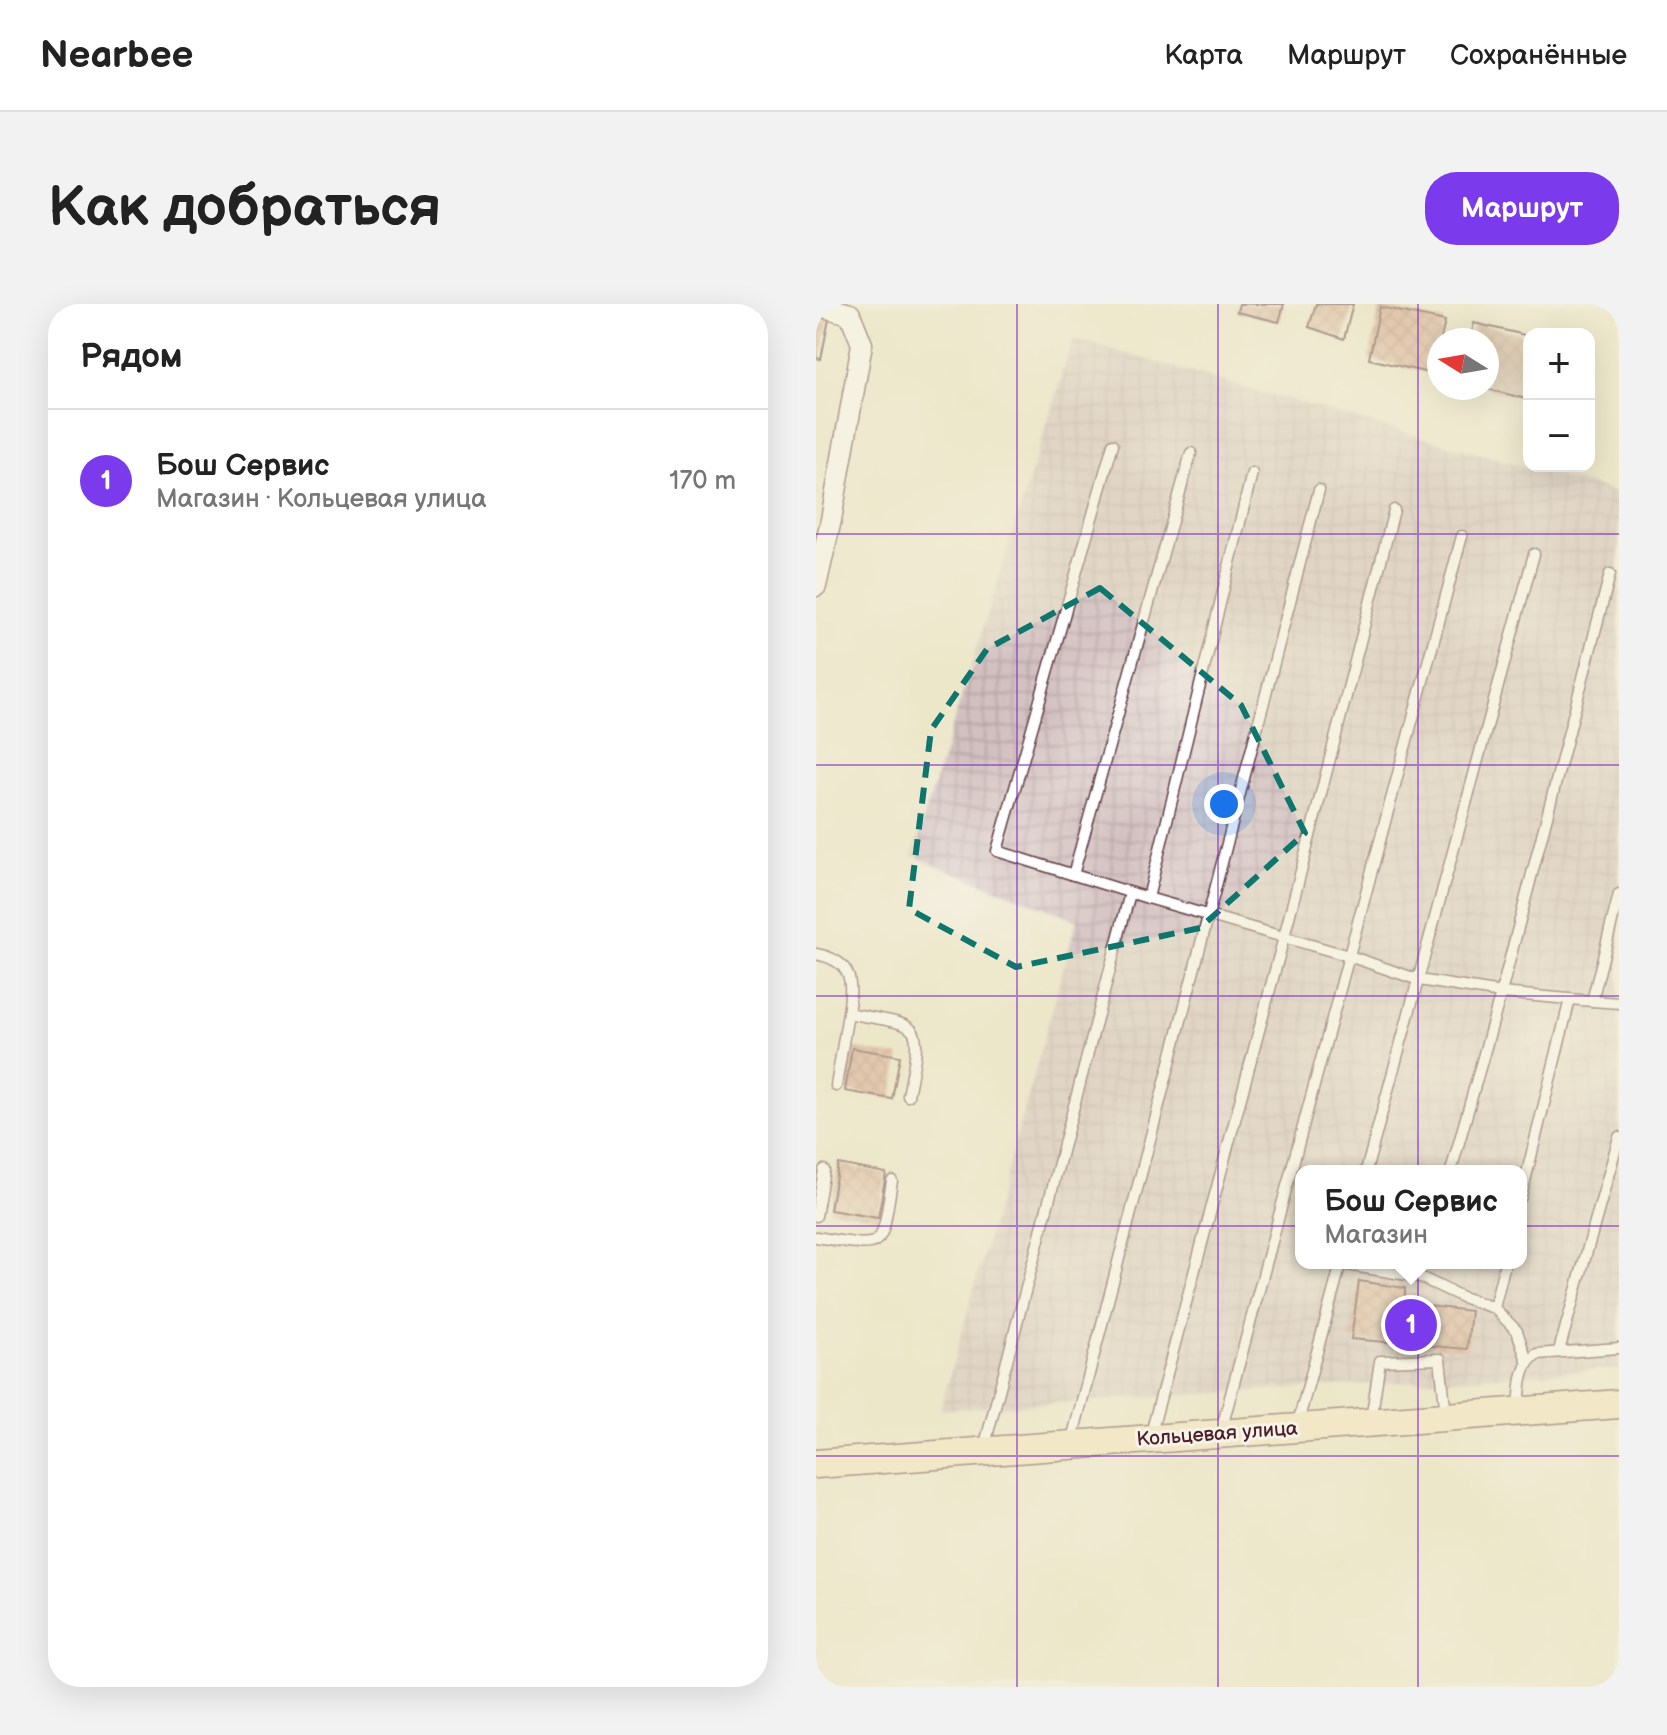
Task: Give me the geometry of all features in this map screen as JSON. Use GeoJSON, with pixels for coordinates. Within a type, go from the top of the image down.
{"type":"FeatureCollection","features":[{"type":"Feature","properties":{"kind":"main road","name":"Кольцевая улица"},"geometry":{"type":"LineString","coordinates":[[816,1464],[1619,1404]]}},
{"type":"Feature","properties":{"kind":"street"},"geometry":{"type":"LineString","coordinates":[[816,305],[850,314],[862,344],[824,518],[816,586]]}},
{"type":"Feature","properties":{"kind":"lane"},"geometry":{"type":"LineString","coordinates":[[1113,444],[997,851],[1349,956],[1419,980],[1501,993],[1619,1003]]}},
{"type":"Feature","properties":{"kind":"lane"},"geometry":{"type":"LineString","coordinates":[[1073,875],[1191,453]]}},
{"type":"Feature","properties":{"kind":"lane"},"geometry":{"type":"LineString","coordinates":[[1148,898],[1252,473]]}},
{"type":"Feature","properties":{"kind":"lane"},"geometry":{"type":"LineString","coordinates":[[1070,1445],[1319,490]]}},
{"type":"Feature","properties":{"kind":"lane"},"geometry":{"type":"LineString","coordinates":[[1150,1439],[1394,510]]}},
{"type":"Feature","properties":{"kind":"lane"},"geometry":{"type":"LineString","coordinates":[[1221,1433],[1462,536]]}},
{"type":"Feature","properties":{"kind":"lane"},"geometry":{"type":"LineString","coordinates":[[1368,1165],[1534,554]]}},
{"type":"Feature","properties":{"kind":"lane"},"geometry":{"type":"LineString","coordinates":[[1453,1165],[1501,993],[1610,574]]}},
{"type":"Feature","properties":{"kind":"lane"},"geometry":{"type":"LineString","coordinates":[[983,1451],[1130,893]]}},
{"type":"Feature","properties":{"kind":"lane"},"geometry":{"type":"LineString","coordinates":[[1592,1001],[1619,894]]}},
{"type":"Feature","properties":{"kind":"lane"},"geometry":{"type":"LineString","coordinates":[[816,954],[836,959],[845,968],[850,992],[836,1086]]}},
{"type":"Feature","properties":{"kind":"lane"},"geometry":{"type":"LineString","coordinates":[[1527,1173],[1570,999]]}},
{"type":"Feature","properties":{"kind":"lane"},"geometry":{"type":"LineString","coordinates":[[848,1013],[912,1028],[918,1045],[908,1096]]}},
{"type":"Feature","properties":{"kind":"lane"},"geometry":{"type":"LineString","coordinates":[[1559,1351],[1619,1137]]}},
{"type":"Feature","properties":{"kind":"lane"},"geometry":{"type":"LineString","coordinates":[[816,1216],[824,1170]]}},
{"type":"Feature","properties":{"kind":"lane"},"geometry":{"type":"LineString","coordinates":[[816,1237],[867,1246],[877,1242],[883,1232],[892,1181]]}},
{"type":"Feature","properties":{"kind":"lane"},"geometry":{"type":"LineString","coordinates":[[1296,1428],[1340,1269]]}},
{"type":"Feature","properties":{"kind":"lane"},"geometry":{"type":"LineString","coordinates":[[1371,1269],[1420,1277],[1494,1308],[1517,1331],[1527,1361]]}},
{"type":"Feature","properties":{"kind":"lane"},"geometry":{"type":"LineString","coordinates":[[1420,1277],[1422,1269]]}},
{"type":"Feature","properties":{"kind":"lane"},"geometry":{"type":"LineString","coordinates":[[1494,1308],[1504,1269]]}},
{"type":"Feature","properties":{"kind":"lane"},"geometry":{"type":"LineString","coordinates":[[1519,1411],[1523,1371],[1527,1361],[1537,1354],[1619,1348]]}},
{"type":"Feature","properties":{"kind":"lane"},"geometry":{"type":"LineString","coordinates":[[1371,1422],[1380,1361],[1440,1359],[1446,1417]]}},
{"type":"Feature","properties":{"kind":"highlighted area"},"geometry":{"type":"Polygon","coordinates":[[[1100,588],[1241,705],[1305,833],[1200,928],[1016,967],[909,909],[931,730],[987,649],[1100,588]]]}},
{"type":"Feature","properties":{"kind":"shaded area"},"geometry":{"type":"Polygon","coordinates":[[[1073,339],[1523,466],[1523,472],[1545,472],[1619,493],[1619,1369],[940,1410],[1077,920],[912,856],[1073,339]]]}},
{"type":"Feature","properties":{"kind":"building"},"geometry":{"type":"Polygon","coordinates":[[[1239,304],[1284,304],[1279,322],[1237,312],[1239,304]]]}},
{"type":"Feature","properties":{"kind":"building"},"geometry":{"type":"Polygon","coordinates":[[[1316,304],[1353,304],[1344,339],[1309,327],[1316,304]]]}},
{"type":"Feature","properties":{"kind":"building"},"geometry":{"type":"Polygon","coordinates":[[[1380,307],[1445,321],[1443,328],[1427,328],[1427,373],[1369,359],[1380,307]]]}},
{"type":"Feature","properties":{"kind":"building"},"geometry":{"type":"Polygon","coordinates":[[[816,317],[829,319],[821,359],[816,358],[816,317]]]}},
{"type":"Feature","properties":{"kind":"building"},"geometry":{"type":"Polygon","coordinates":[[[1474,323],[1495,328],[1473,328],[1474,323]]]}},
{"type":"Feature","properties":{"kind":"building"},"geometry":{"type":"Polygon","coordinates":[[[1499,329],[1523,335],[1523,398],[1499,392],[1499,329]]]}},
{"type":"Feature","properties":{"kind":"building"},"geometry":{"type":"Polygon","coordinates":[[[852,1048],[900,1056],[892,1099],[845,1091],[852,1048]]]}},
{"type":"Feature","properties":{"kind":"building"},"geometry":{"type":"Polygon","coordinates":[[[838,1164],[886,1173],[878,1218],[830,1210],[838,1164]]]}},
{"type":"Feature","properties":{"kind":"building"},"geometry":{"type":"Polygon","coordinates":[[[1359,1281],[1405,1288],[1405,1303],[1471,1311],[1467,1349],[1351,1339],[1359,1281]]]}},
{"type":"Feature","properties":{"kind":"place","name":"Бош Сервис"},"geometry":{"type":"Point","coordinates":[1411,1325]}}]}
